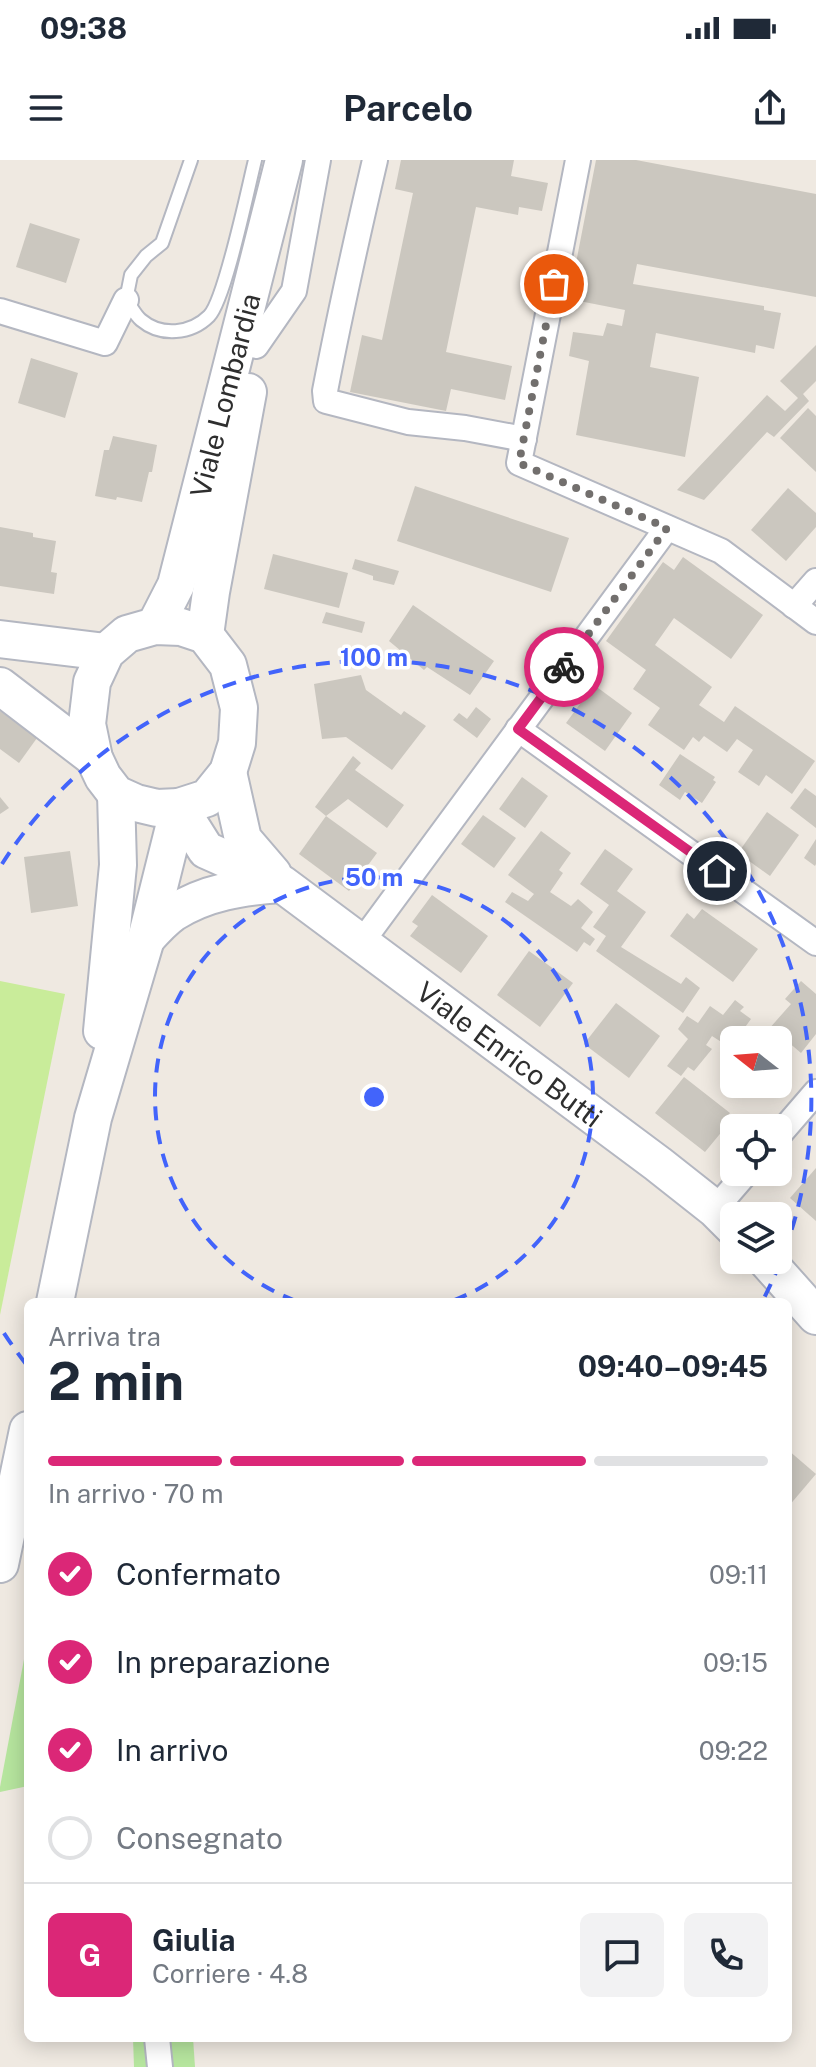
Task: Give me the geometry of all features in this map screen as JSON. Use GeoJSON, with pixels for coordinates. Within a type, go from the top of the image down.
{"type":"FeatureCollection","features":[{"type":"Feature","properties":{"kind":"main road","name":"Viale Lombardia"},"geometry":{"type":"LineString","coordinates":[[205,635],[287,160]]}},
{"type":"Feature","properties":{"kind":"main road","name":"Viale Lombardia"},"geometry":{"type":"LineString","coordinates":[[155,626],[176,585],[287,160]]}},
{"type":"Feature","properties":{"kind":"main road"},"geometry":{"type":"LineString","coordinates":[[155,626],[181,627],[205,635],[228,665],[239,708],[237,743],[228,772],[207,798],[179,807],[157,808],[116,794],[94,758],[87,724],[92,682],[106,652],[127,634],[155,626]]}},
{"type":"Feature","properties":{"kind":"main road"},"geometry":{"type":"LineString","coordinates":[[0,639],[106,652]]}},
{"type":"Feature","properties":{"kind":"main road"},"geometry":{"type":"LineString","coordinates":[[0,686],[94,758]]}},
{"type":"Feature","properties":{"kind":"main road"},"geometry":{"type":"LineString","coordinates":[[228,772],[243,839],[282,884]]}},
{"type":"Feature","properties":{"kind":"main road"},"geometry":{"type":"LineString","coordinates":[[93,1118],[118,865],[116,794]]}},
{"type":"Feature","properties":{"kind":"main road"},"geometry":{"type":"LineString","coordinates":[[179,807],[206,850],[282,884]]}},
{"type":"Feature","properties":{"kind":"main road"},"geometry":{"type":"LineString","coordinates":[[56,1298],[93,1118],[146,939],[179,807]]}},
{"type":"Feature","properties":{"kind":"main road"},"geometry":{"type":"LineString","coordinates":[[146,939],[171,914],[204,896],[244,887],[282,884]]}},
{"type":"Feature","properties":{"kind":"main road","name":"Viale Enrico Butti"},"geometry":{"type":"LineString","coordinates":[[282,884],[658,1164],[720,1216]]}},
{"type":"Feature","properties":{"kind":"main road"},"geometry":{"type":"LineString","coordinates":[[778,1274],[816,1316]]}},
{"type":"Feature","properties":{"kind":"main road"},"geometry":{"type":"LineString","coordinates":[[0,1564],[24,1449]]}},
{"type":"Feature","properties":{"kind":"street"},"geometry":{"type":"LineString","coordinates":[[256,346],[294,291],[318,160]]}},
{"type":"Feature","properties":{"kind":"street"},"geometry":{"type":"LineString","coordinates":[[375,160],[338,324],[325,391],[326,401],[408,422],[524,439]]}},
{"type":"Feature","properties":{"kind":"street"},"geometry":{"type":"LineString","coordinates":[[578,160],[519,463],[721,551],[816,622]]}},
{"type":"Feature","properties":{"kind":"street"},"geometry":{"type":"LineString","coordinates":[[0,311],[105,343],[126,300]]}},
{"type":"Feature","properties":{"kind":"street"},"geometry":{"type":"LineString","coordinates":[[361,943],[667,528]]}},
{"type":"Feature","properties":{"kind":"street"},"geometry":{"type":"LineString","coordinates":[[794,606],[816,581]]}},
{"type":"Feature","properties":{"kind":"street"},"geometry":{"type":"LineString","coordinates":[[518,729],[816,943]]}},
{"type":"Feature","properties":{"kind":"street"},"geometry":{"type":"LineString","coordinates":[[792,1120],[816,1092]]}},
{"type":"Feature","properties":{"kind":"street"},"geometry":{"type":"LineString","coordinates":[[157,2042],[160,2067]]}},
{"type":"Feature","properties":{"kind":"lane"},"geometry":{"type":"LineString","coordinates":[[191,160],[162,243],[146,256],[131,275],[126,300],[142,321],[166,332],[188,329],[210,315],[222,289],[255,160]]}},
{"type":"Feature","properties":{"kind":"green space"},"geometry":{"type":"Polygon","coordinates":[[[0,981],[65,994],[0,1315],[0,981]]]}},
{"type":"Feature","properties":{"kind":"green space"},"geometry":{"type":"Polygon","coordinates":[[[24,1659],[24,1787],[0,1792],[24,1659]]]}},
{"type":"Feature","properties":{"kind":"green space"},"geometry":{"type":"Polygon","coordinates":[[[133,2042],[193,2042],[195,2067],[134,2067],[133,2042]]]}},
{"type":"Feature","properties":{"kind":"building"},"geometry":{"type":"Polygon","coordinates":[[[401,160],[514,160],[511,176],[548,183],[542,211],[519,207],[518,215],[476,207],[446,352],[512,366],[505,400],[451,389],[446,411],[350,392],[362,335],[382,340],[413,193],[395,189],[401,160]]]}},
{"type":"Feature","properties":{"kind":"building"},"geometry":{"type":"Polygon","coordinates":[[[596,160],[636,160],[816,194],[816,297],[637,264],[633,284],[764,306],[764,310],[781,313],[774,349],[756,345],[755,353],[656,333],[650,367],[699,377],[685,457],[576,435],[589,361],[569,356],[573,332],[603,336],[607,323],[622,326],[625,310],[569,299],[596,160]]]}},
{"type":"Feature","properties":{"kind":"building"},"geometry":{"type":"Polygon","coordinates":[[[30,223],[80,239],[66,283],[16,267],[30,223]]]}},
{"type":"Feature","properties":{"kind":"building"},"geometry":{"type":"Polygon","coordinates":[[[816,345],[816,381],[803,394],[809,401],[774,437],[767,432],[704,500],[677,490],[767,395],[785,411],[798,398],[780,381],[816,345]]]}},
{"type":"Feature","properties":{"kind":"building"},"geometry":{"type":"Polygon","coordinates":[[[31,358],[78,373],[65,418],[18,403],[31,358]]]}},
{"type":"Feature","properties":{"kind":"building"},"geometry":{"type":"Polygon","coordinates":[[[808,408],[816,416],[816,472],[780,438],[808,408]]]}},
{"type":"Feature","properties":{"kind":"building"},"geometry":{"type":"Polygon","coordinates":[[[113,436],[157,445],[142,502],[95,496],[104,450],[109,450],[113,436]]]}},
{"type":"Feature","properties":{"kind":"building"},"geometry":{"type":"Polygon","coordinates":[[[415,486],[569,538],[551,592],[397,541],[415,486]]]}},
{"type":"Feature","properties":{"kind":"building"},"geometry":{"type":"Polygon","coordinates":[[[788,488],[816,513],[816,527],[786,561],[751,530],[788,488]]]}},
{"type":"Feature","properties":{"kind":"building"},"geometry":{"type":"Polygon","coordinates":[[[0,527],[56,541],[51,572],[57,573],[54,594],[0,586],[0,527]]]}},
{"type":"Feature","properties":{"kind":"building"},"geometry":{"type":"Polygon","coordinates":[[[273,554],[348,573],[339,608],[264,589],[273,554]]]}},
{"type":"Feature","properties":{"kind":"building"},"geometry":{"type":"Polygon","coordinates":[[[683,557],[763,615],[731,659],[674,618],[655,645],[712,687],[699,705],[724,722],[735,706],[815,761],[792,794],[766,775],[759,786],[738,772],[753,750],[737,739],[727,752],[704,736],[699,742],[693,737],[684,750],[648,725],[660,708],[633,689],[646,670],[606,641],[663,562],[674,570],[683,557]]]}},
{"type":"Feature","properties":{"kind":"building"},"geometry":{"type":"Polygon","coordinates":[[[355,559],[399,571],[394,585],[373,580],[373,576],[352,569],[355,559]]]}},
{"type":"Feature","properties":{"kind":"building"},"geometry":{"type":"Polygon","coordinates":[[[413,605],[494,661],[470,695],[427,667],[424,670],[389,641],[413,605]]]}},
{"type":"Feature","properties":{"kind":"building"},"geometry":{"type":"Polygon","coordinates":[[[326,612],[365,622],[362,633],[322,623],[326,612]]]}},
{"type":"Feature","properties":{"kind":"building"},"geometry":{"type":"Polygon","coordinates":[[[361,675],[366,690],[401,715],[404,711],[426,726],[392,770],[346,737],[322,739],[314,684],[361,675]]]}},
{"type":"Feature","properties":{"kind":"building"},"geometry":{"type":"Polygon","coordinates":[[[594,685],[632,713],[605,751],[566,723],[594,685]]]}},
{"type":"Feature","properties":{"kind":"building"},"geometry":{"type":"Polygon","coordinates":[[[476,707],[491,719],[477,738],[453,720],[459,713],[467,719],[476,707]]]}},
{"type":"Feature","properties":{"kind":"building"},"geometry":{"type":"Polygon","coordinates":[[[0,711],[37,738],[19,763],[0,749],[0,711]]]}},
{"type":"Feature","properties":{"kind":"building"},"geometry":{"type":"Polygon","coordinates":[[[680,754],[715,777],[713,780],[716,782],[702,803],[685,792],[680,800],[659,785],[680,754]]]}},
{"type":"Feature","properties":{"kind":"building"},"geometry":{"type":"Polygon","coordinates":[[[353,756],[361,763],[355,770],[404,805],[387,828],[348,799],[326,816],[315,807],[353,756]]]}},
{"type":"Feature","properties":{"kind":"building"},"geometry":{"type":"Polygon","coordinates":[[[522,777],[548,796],[525,828],[499,809],[522,777]]]}},
{"type":"Feature","properties":{"kind":"building"},"geometry":{"type":"Polygon","coordinates":[[[805,788],[816,796],[816,828],[790,808],[805,788]]]}},
{"type":"Feature","properties":{"kind":"building"},"geometry":{"type":"Polygon","coordinates":[[[0,797],[9,808],[0,814],[0,797]]]}},
{"type":"Feature","properties":{"kind":"building"},"geometry":{"type":"Polygon","coordinates":[[[767,812],[799,835],[770,876],[738,853],[767,812]]]}},
{"type":"Feature","properties":{"kind":"building"},"geometry":{"type":"Polygon","coordinates":[[[483,815],[516,838],[494,868],[461,844],[483,815]]]}},
{"type":"Feature","properties":{"kind":"building"},"geometry":{"type":"Polygon","coordinates":[[[326,816],[377,853],[349,891],[299,854],[326,816]]]}},
{"type":"Feature","properties":{"kind":"building"},"geometry":{"type":"Polygon","coordinates":[[[541,831],[571,853],[559,870],[563,873],[550,892],[571,906],[578,899],[593,912],[581,928],[595,939],[590,946],[584,942],[577,952],[505,902],[512,892],[528,901],[534,894],[508,875],[541,831]]]}},
{"type":"Feature","properties":{"kind":"building"},"geometry":{"type":"Polygon","coordinates":[[[816,839],[816,864],[815,866],[804,858],[816,839]]]}},
{"type":"Feature","properties":{"kind":"building"},"geometry":{"type":"Polygon","coordinates":[[[605,849],[633,869],[617,891],[646,912],[621,947],[681,984],[686,977],[700,988],[683,1013],[596,951],[606,936],[593,927],[609,905],[580,884],[605,849]]]}},
{"type":"Feature","properties":{"kind":"building"},"geometry":{"type":"Polygon","coordinates":[[[70,851],[78,906],[31,913],[24,857],[70,851]]]}},
{"type":"Feature","properties":{"kind":"building"},"geometry":{"type":"Polygon","coordinates":[[[432,895],[488,936],[461,973],[410,936],[418,926],[412,922],[432,895]]]}},
{"type":"Feature","properties":{"kind":"building"},"geometry":{"type":"Polygon","coordinates":[[[702,909],[758,949],[733,982],[670,936],[687,913],[694,919],[702,909]]]}},
{"type":"Feature","properties":{"kind":"building"},"geometry":{"type":"Polygon","coordinates":[[[529,951],[573,983],[540,1027],[497,995],[529,951]]]}},
{"type":"Feature","properties":{"kind":"building"},"geometry":{"type":"Polygon","coordinates":[[[801,981],[816,994],[816,1034],[801,1053],[792,1045],[792,1026],[772,1026],[791,1004],[785,999],[801,981]]]}},
{"type":"Feature","properties":{"kind":"building"},"geometry":{"type":"Polygon","coordinates":[[[735,1000],[744,1007],[740,1011],[751,1019],[746,1026],[720,1026],[720,1041],[712,1036],[706,1045],[712,1049],[694,1071],[688,1067],[681,1076],[667,1066],[688,1039],[678,1029],[687,1016],[698,1023],[710,1006],[723,1015],[735,1000]]]}},
{"type":"Feature","properties":{"kind":"building"},"geometry":{"type":"Polygon","coordinates":[[[616,1003],[660,1036],[629,1078],[584,1044],[616,1003]]]}},
{"type":"Feature","properties":{"kind":"building"},"geometry":{"type":"Polygon","coordinates":[[[684,1077],[730,1113],[720,1114],[720,1134],[705,1152],[655,1113],[684,1077]]]}},
{"type":"Feature","properties":{"kind":"building"},"geometry":{"type":"Polygon","coordinates":[[[816,1168],[816,1221],[790,1198],[816,1168]]]}},
{"type":"Feature","properties":{"kind":"building"},"geometry":{"type":"Polygon","coordinates":[[[792,1453],[816,1474],[792,1502],[792,1453]]]}},
{"type":"Feature","properties":{"kind":"way so far"},"geometry":{"type":"LineString","coordinates":[[554,284],[519,463],[667,528],[564,667]]}},
{"type":"Feature","properties":{"kind":"route"},"geometry":{"type":"LineString","coordinates":[[564,667],[518,729],[717,871]]}}]}
